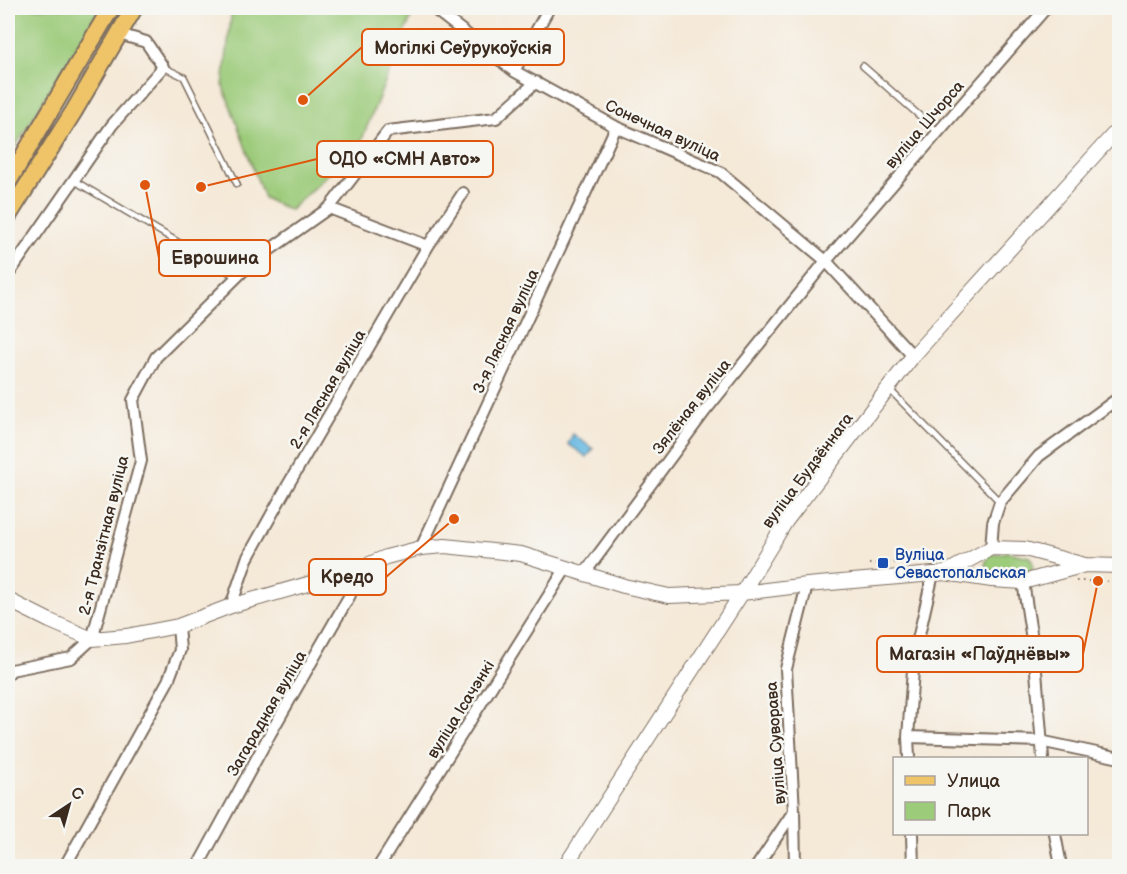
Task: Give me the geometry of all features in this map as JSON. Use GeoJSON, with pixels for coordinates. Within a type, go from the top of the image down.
{"type":"FeatureCollection","features":[{"type":"Feature","properties":{"kind":"main road"},"geometry":{"type":"LineString","coordinates":[[8,182],[111,8]]}},
{"type":"Feature","properties":{"kind":"main road"},"geometry":{"type":"LineString","coordinates":[[8,216],[74,111],[134,8]]}},
{"type":"Feature","properties":{"kind":"street","name":"Сонечная вуліца"},"geometry":{"type":"LineString","coordinates":[[432,8],[514,71],[616,127],[720,172],[826,261],[913,356]]}},
{"type":"Feature","properties":{"kind":"street"},"geometry":{"type":"LineString","coordinates":[[514,71],[549,8]]}},
{"type":"Feature","properties":{"kind":"street","name":"вуліца Шчорса"},"geometry":{"type":"LineString","coordinates":[[826,261],[1046,8]]}},
{"type":"Feature","properties":{"kind":"street"},"geometry":{"type":"LineString","coordinates":[[8,275],[112,124],[163,67],[146,42],[119,34]]}},
{"type":"Feature","properties":{"kind":"street","name":"2-я Транзітная вуліца"},"geometry":{"type":"LineString","coordinates":[[92,639],[141,461],[133,400],[156,357],[251,263],[329,208],[388,130],[496,118],[536,82]]}},
{"type":"Feature","properties":{"kind":"street","name":"3-я Лясная вуліца"},"geometry":{"type":"LineString","coordinates":[[421,548],[616,127]]}},
{"type":"Feature","properties":{"kind":"street","name":"вуліца Будзённага"},"geometry":{"type":"LineString","coordinates":[[566,867],[786,521],[913,356],[1118,130]]}},
{"type":"Feature","properties":{"kind":"street","name":"2-я Лясная вуліца"},"geometry":{"type":"LineString","coordinates":[[231,606],[247,559],[283,494],[428,246],[463,193]]}},
{"type":"Feature","properties":{"kind":"street"},"geometry":{"type":"LineString","coordinates":[[329,208],[428,246]]}},
{"type":"Feature","properties":{"kind":"street","name":"Зялёная вуліца"},"geometry":{"type":"LineString","coordinates":[[584,574],[705,411],[826,261]]}},
{"type":"Feature","properties":{"kind":"street"},"geometry":{"type":"LineString","coordinates":[[992,580],[985,576],[980,566],[984,554],[991,548],[993,523],[1000,502],[1039,456],[1119,396]]}},
{"type":"Feature","properties":{"kind":"street"},"geometry":{"type":"LineString","coordinates":[[8,600],[92,639],[126,636],[178,626],[231,606],[353,571],[387,557],[421,548],[445,546],[521,554],[624,586],[669,596],[742,593],[939,573],[992,580],[1027,581],[1085,564]]}},
{"type":"Feature","properties":{"kind":"street"},"geometry":{"type":"LineString","coordinates":[[909,757],[908,737],[914,657],[939,573],[991,548],[1025,549],[1085,564],[1119,566]]}},
{"type":"Feature","properties":{"kind":"street"},"geometry":{"type":"LineString","coordinates":[[1025,549],[1035,558],[1037,564],[1037,570],[1027,581],[1043,757]]}},
{"type":"Feature","properties":{"kind":"street","name":"вуліца Ісачэнкі"},"geometry":{"type":"LineString","coordinates":[[379,867],[566,568]]}},
{"type":"Feature","properties":{"kind":"street","name":"Загарадная вуліца"},"geometry":{"type":"LineString","coordinates":[[198,867],[270,734],[350,595],[353,571]]}},
{"type":"Feature","properties":{"kind":"street","name":"вуліца Суворава"},"geometry":{"type":"LineString","coordinates":[[795,867],[786,669],[807,585]]}},
{"type":"Feature","properties":{"kind":"street"},"geometry":{"type":"LineString","coordinates":[[65,867],[168,681],[180,650],[178,626]]}},
{"type":"Feature","properties":{"kind":"street"},"geometry":{"type":"LineString","coordinates":[[8,674],[11,670],[71,658],[92,639]]}},
{"type":"Feature","properties":{"kind":"street"},"geometry":{"type":"LineString","coordinates":[[908,737],[1040,741],[1119,758]]}},
{"type":"Feature","properties":{"kind":"street"},"geometry":{"type":"LineString","coordinates":[[757,867],[794,811]]}},
{"type":"Feature","properties":{"kind":"street"},"geometry":{"type":"LineString","coordinates":[[912,835],[913,867]]}},
{"type":"Feature","properties":{"kind":"street"},"geometry":{"type":"LineString","coordinates":[[1055,835],[1061,867]]}},
{"type":"Feature","properties":{"kind":"lane"},"geometry":{"type":"LineString","coordinates":[[863,66],[938,132]]}},
{"type":"Feature","properties":{"kind":"lane"},"geometry":{"type":"LineString","coordinates":[[163,67],[184,77],[237,184]]}},
{"type":"Feature","properties":{"kind":"lane"},"geometry":{"type":"LineString","coordinates":[[73,180],[237,277]]}},
{"type":"Feature","properties":{"kind":"lane"},"geometry":{"type":"LineString","coordinates":[[889,389],[1000,502]]}},
{"type":"Feature","properties":{"kind":"path"},"geometry":{"type":"LineString","coordinates":[[869,564],[902,562]]}},
{"type":"Feature","properties":{"kind":"path"},"geometry":{"type":"LineString","coordinates":[[1076,581],[1112,581]]}},
{"type":"Feature","properties":{"kind":"green space"},"geometry":{"type":"Polygon","coordinates":[[[8,8],[100,8],[8,159],[8,8]]]}},
{"type":"Feature","properties":{"kind":"green space"},"geometry":{"type":"Polygon","coordinates":[[[232,8],[415,8],[360,144],[290,210],[264,198],[223,86],[232,8]]]}},
{"type":"Feature","properties":{"kind":"green space"},"geometry":{"type":"Polygon","coordinates":[[[1008,552],[1030,557],[1033,566],[1028,575],[988,574],[985,564],[989,555],[1008,552]]]}},
{"type":"Feature","properties":{"kind":"water"},"geometry":{"type":"Polygon","coordinates":[[[573,434],[593,449],[587,457],[568,444],[573,434]]]}},
{"type":"Feature","properties":{"kind":"place","name":"Могілкі Сеўрукоўскія"},"geometry":{"type":"Point","coordinates":[303,100]}},
{"type":"Feature","properties":{"kind":"place","name":"Еврошина"},"geometry":{"type":"Point","coordinates":[145,185]}},
{"type":"Feature","properties":{"kind":"place","name":"ОДО «СМН Авто»"},"geometry":{"type":"Point","coordinates":[201,187]}},
{"type":"Feature","properties":{"kind":"place","name":"Кредо"},"geometry":{"type":"Point","coordinates":[454,519]}},
{"type":"Feature","properties":{"kind":"place","name":"Вуліца Севастопальская"},"geometry":{"type":"Point","coordinates":[883,563]}},
{"type":"Feature","properties":{"kind":"place","name":"Магазін «Паўднёвы»"},"geometry":{"type":"Point","coordinates":[1098,581]}}]}
